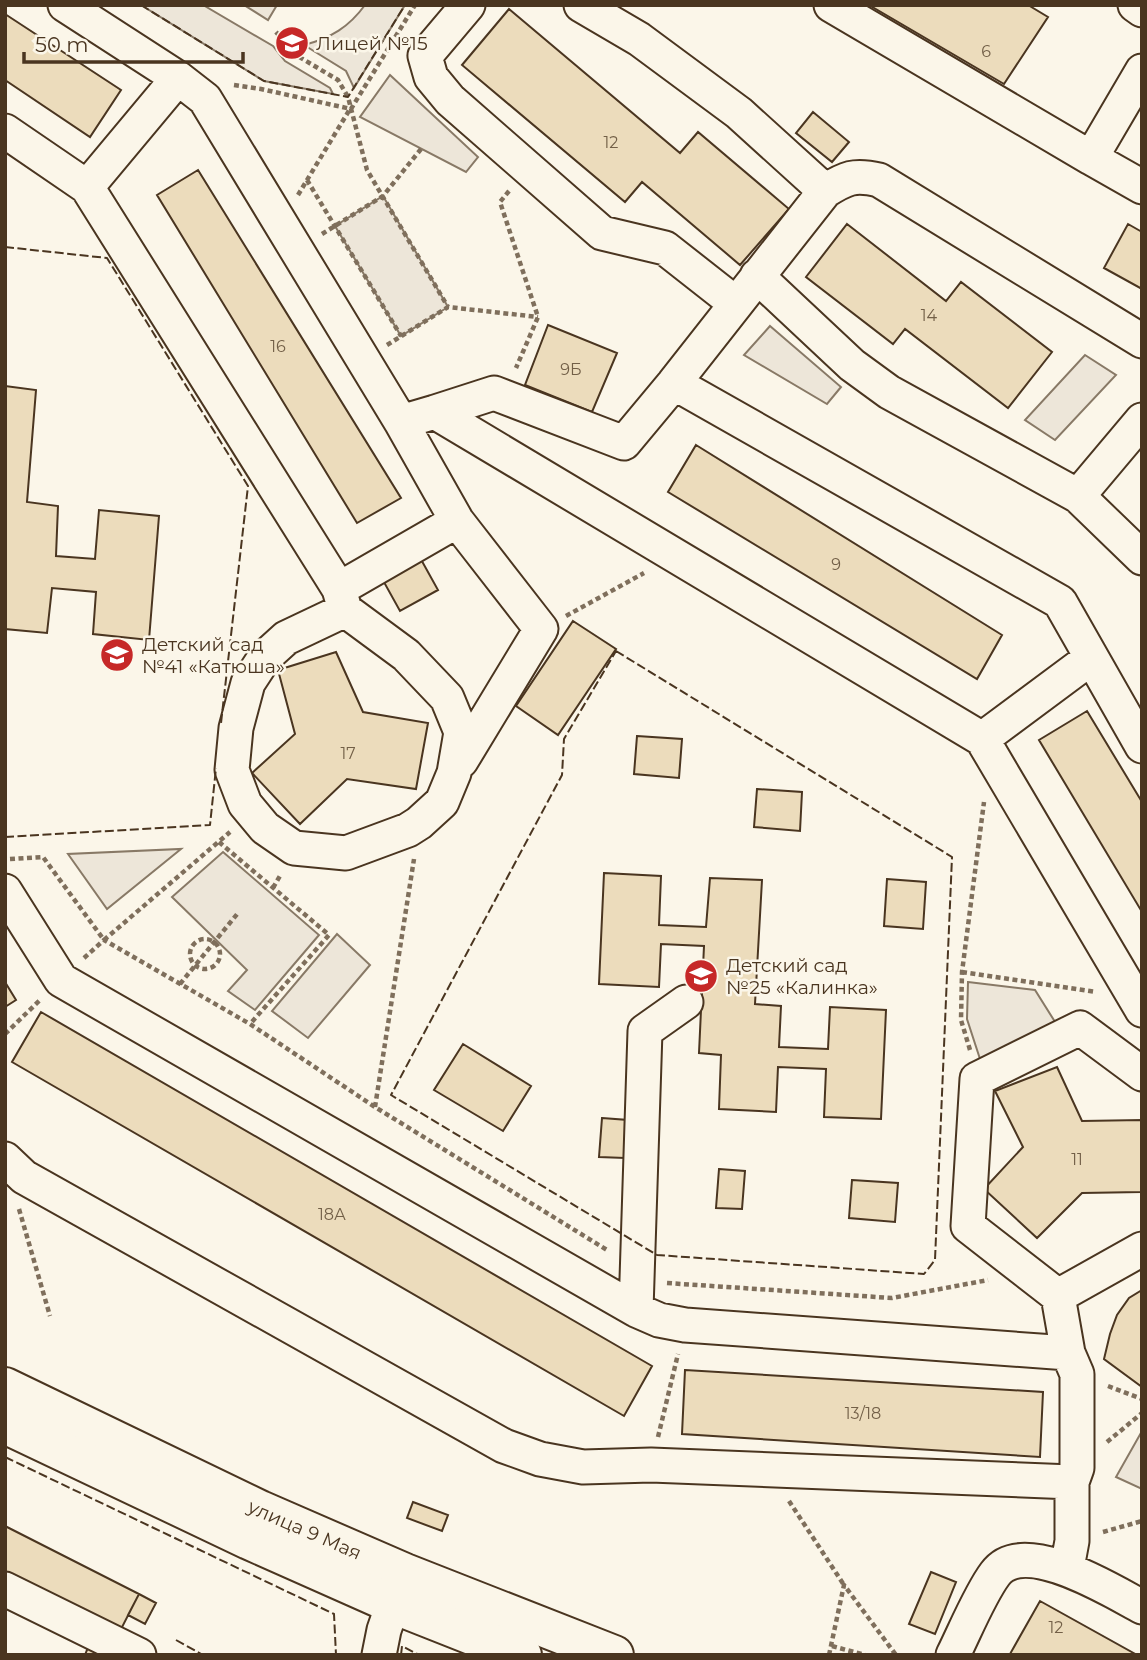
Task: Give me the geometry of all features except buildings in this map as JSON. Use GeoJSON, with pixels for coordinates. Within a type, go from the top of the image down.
{"type":"FeatureCollection","features":[{"type":"Feature","properties":{"kind":"main road","name":"улица 9 Мая"},"geometry":{"type":"LineString","coordinates":[[5,1387],[260,1510],[405,1573],[614,1655]]}},
{"type":"Feature","properties":{"kind":"main road","name":"улица 9 Мая"},"geometry":{"type":"LineString","coordinates":[[5,1424],[249,1540],[393,1604],[522,1655]]}},
{"type":"Feature","properties":{"kind":"lane"},"geometry":{"type":"LineString","coordinates":[[65,5],[178,78],[205,99],[401,422],[457,521],[541,629],[454,773],[442,802],[419,823],[408,830],[345,853],[294,848],[265,828],[252,813],[245,804],[232,770],[236,728],[248,683],[265,657],[286,639],[457,521]]}},
{"type":"Feature","properties":{"kind":"lane"},"geometry":{"type":"LineString","coordinates":[[468,5],[425,56],[431,77],[450,100],[602,233],[666,248],[735,303]]}},
{"type":"Feature","properties":{"kind":"lane"},"geometry":{"type":"LineString","coordinates":[[581,5],[639,40],[739,113],[825,191]]}},
{"type":"Feature","properties":{"kind":"lane"},"geometry":{"type":"LineString","coordinates":[[831,5],[1142,187]]}},
{"type":"Feature","properties":{"kind":"lane"},"geometry":{"type":"LineString","coordinates":[[1135,5],[1142,10]]}},
{"type":"Feature","properties":{"kind":"lane"},"geometry":{"type":"LineString","coordinates":[[1091,158],[1142,71]]}},
{"type":"Feature","properties":{"kind":"lane"},"geometry":{"type":"LineString","coordinates":[[87,187],[178,78]]}},
{"type":"Feature","properties":{"kind":"lane"},"geometry":{"type":"LineString","coordinates":[[5,131],[87,187],[342,600],[406,655],[447,698],[461,732],[454,773]]}},
{"type":"Feature","properties":{"kind":"lane"},"geometry":{"type":"LineString","coordinates":[[401,422],[494,393],[624,443],[825,191],[844,179],[860,176],[880,180],[1142,341]]}},
{"type":"Feature","properties":{"kind":"lane"},"geometry":{"type":"LineString","coordinates":[[757,276],[852,365],[925,414],[1078,496],[1142,558]]}},
{"type":"Feature","properties":{"kind":"lane"},"geometry":{"type":"LineString","coordinates":[[674,383],[1059,602],[1091,658],[1137,726]]}},
{"type":"Feature","properties":{"kind":"lane"},"geometry":{"type":"LineString","coordinates":[[435,412],[986,746],[1138,1004]]}},
{"type":"Feature","properties":{"kind":"lane"},"geometry":{"type":"LineString","coordinates":[[1078,496],[1142,420]]}},
{"type":"Feature","properties":{"kind":"lane"},"geometry":{"type":"LineString","coordinates":[[986,746],[1091,658]]}},
{"type":"Feature","properties":{"kind":"lane"},"geometry":{"type":"LineString","coordinates":[[5,891],[61,980],[636,1310],[659,1320],[685,1325],[1068,1353]]}},
{"type":"Feature","properties":{"kind":"lane"},"geometry":{"type":"LineString","coordinates":[[636,1310],[645,1031],[686,1002]]}},
{"type":"Feature","properties":{"kind":"lane"},"geometry":{"type":"LineString","coordinates":[[1069,1554],[1072,1482],[1077,1468],[1077,1374],[1068,1353],[1058,1296],[968,1226],[977,1079],[1080,1028],[1142,1074]]}},
{"type":"Feature","properties":{"kind":"lane"},"geometry":{"type":"LineString","coordinates":[[5,1159],[24,1177],[504,1446],[540,1459],[583,1467],[651,1465],[1072,1482]]}},
{"type":"Feature","properties":{"kind":"lane"},"geometry":{"type":"LineString","coordinates":[[1058,1296],[1142,1249]]}},
{"type":"Feature","properties":{"kind":"lane"},"geometry":{"type":"LineString","coordinates":[[953,1655],[996,1571],[1010,1564],[1069,1554],[1142,1607]]}},
{"type":"Feature","properties":{"kind":"lane"},"geometry":{"type":"LineString","coordinates":[[5,1589],[139,1655]]}},
{"type":"Feature","properties":{"kind":"lane"},"geometry":{"type":"LineString","coordinates":[[379,1655],[393,1604]]}},
{"type":"Feature","properties":{"kind":"path"},"geometry":{"type":"LineString","coordinates":[[288,237],[307,180],[415,5]]}},
{"type":"Feature","properties":{"kind":"path"},"geometry":{"type":"LineString","coordinates":[[276,32],[296,55],[338,80],[351,109],[367,170],[448,307]]}},
{"type":"Feature","properties":{"kind":"path"},"geometry":{"type":"LineString","coordinates":[[233,85],[351,109]]}},
{"type":"Feature","properties":{"kind":"path"},"geometry":{"type":"LineString","coordinates":[[288,237],[335,226],[383,197],[421,149]]}},
{"type":"Feature","properties":{"kind":"path"},"geometry":{"type":"LineString","coordinates":[[504,397],[538,317],[500,202],[528,169]]}},
{"type":"Feature","properties":{"kind":"path"},"geometry":{"type":"LineString","coordinates":[[307,180],[401,336]]}},
{"type":"Feature","properties":{"kind":"path"},"geometry":{"type":"LineString","coordinates":[[363,360],[448,307],[538,317]]}},
{"type":"Feature","properties":{"kind":"path"},"geometry":{"type":"LineString","coordinates":[[541,629],[676,556]]}},
{"type":"Feature","properties":{"kind":"path"},"geometry":{"type":"LineString","coordinates":[[977,1079],[961,1020],[962,972],[986,746]]}},
{"type":"Feature","properties":{"kind":"path"},"geometry":{"type":"LineString","coordinates":[[5,1034],[104,940],[252,813]]}},
{"type":"Feature","properties":{"kind":"path"},"geometry":{"type":"LineString","coordinates":[[375,1107],[419,823]]}},
{"type":"Feature","properties":{"kind":"path"},"geometry":{"type":"LineString","coordinates":[[219,842],[329,935],[250,1024]]}},
{"type":"Feature","properties":{"kind":"path"},"geometry":{"type":"LineString","coordinates":[[5,859],[43,857],[104,940],[250,1024],[375,1107],[638,1270],[667,1283],[892,1298],[1028,1273]]}},
{"type":"Feature","properties":{"kind":"path"},"geometry":{"type":"LineString","coordinates":[[180,984],[238,913]]}},
{"type":"Feature","properties":{"kind":"path"},"geometry":{"type":"LineString","coordinates":[[201,938],[214,941],[221,950],[216,965],[206,970],[195,967],[188,958],[191,947],[201,938]]}},
{"type":"Feature","properties":{"kind":"path"},"geometry":{"type":"LineString","coordinates":[[962,972],[1138,1004]]}},
{"type":"Feature","properties":{"kind":"path"},"geometry":{"type":"LineString","coordinates":[[5,1159],[50,1316]]}},
{"type":"Feature","properties":{"kind":"path"},"geometry":{"type":"LineString","coordinates":[[651,1465],[685,1325]]}},
{"type":"Feature","properties":{"kind":"path"},"geometry":{"type":"LineString","coordinates":[[769,1469],[844,1585],[896,1655]]}},
{"type":"Feature","properties":{"kind":"path"},"geometry":{"type":"LineString","coordinates":[[1069,1554],[1142,1521]]}},
{"type":"Feature","properties":{"kind":"path"},"geometry":{"type":"LineString","coordinates":[[829,1655],[844,1585]]}},
{"type":"Feature","properties":{"kind":"path"},"geometry":{"type":"LineString","coordinates":[[832,1646],[866,1655]]}},
{"type":"Feature","properties":{"kind":"shaded area"},"geometry":{"type":"Polygon","coordinates":[[[141,5],[203,5],[273,46],[285,61],[330,88],[333,94],[264,81],[141,5]]]}},
{"type":"Feature","properties":{"kind":"shaded area"},"geometry":{"type":"Polygon","coordinates":[[[244,5],[277,5],[268,20],[244,5]]]}},
{"type":"Feature","properties":{"kind":"shaded area"},"geometry":{"type":"Polygon","coordinates":[[[365,5],[405,5],[354,88],[346,71],[304,45],[339,31],[353,20],[365,5]]]}},
{"type":"Feature","properties":{"kind":"shaded area"},"geometry":{"type":"Polygon","coordinates":[[[390,75],[478,157],[466,172],[360,117],[390,75]]]}},
{"type":"Feature","properties":{"kind":"shaded area"},"geometry":{"type":"Polygon","coordinates":[[[383,196],[448,307],[401,336],[335,226],[383,196]]]}},
{"type":"Feature","properties":{"kind":"shaded area"},"geometry":{"type":"Polygon","coordinates":[[[770,326],[841,387],[827,404],[744,355],[770,326]]]}},
{"type":"Feature","properties":{"kind":"shaded area"},"geometry":{"type":"Polygon","coordinates":[[[1085,355],[1116,375],[1055,440],[1025,420],[1085,355]]]}},
{"type":"Feature","properties":{"kind":"shaded area"},"geometry":{"type":"Polygon","coordinates":[[[181,849],[107,909],[68,854],[181,849]]]}},
{"type":"Feature","properties":{"kind":"shaded area"},"geometry":{"type":"Polygon","coordinates":[[[223,852],[319,935],[255,1010],[228,991],[247,970],[172,897],[223,852]]]}},
{"type":"Feature","properties":{"kind":"shaded area"},"geometry":{"type":"Polygon","coordinates":[[[337,934],[370,965],[308,1038],[272,1011],[337,934]]]}},
{"type":"Feature","properties":{"kind":"shaded area"},"geometry":{"type":"Polygon","coordinates":[[[968,982],[1035,990],[1057,1025],[980,1059],[967,1019],[968,982]]]}},
{"type":"Feature","properties":{"kind":"shaded area"},"geometry":{"type":"Polygon","coordinates":[[[1142,1431],[1142,1489],[1116,1477],[1142,1431]]]}},
{"type":"Feature","properties":{"kind":"fence"},"geometry":{"type":"LineString","coordinates":[[141,5],[264,81],[348,97],[405,5]]}},
{"type":"Feature","properties":{"kind":"fence"},"geometry":{"type":"LineString","coordinates":[[5,247],[107,258],[248,486],[221,723]]}},
{"type":"Feature","properties":{"kind":"fence"},"geometry":{"type":"LineString","coordinates":[[616,651],[952,857],[935,1260],[924,1274],[657,1255],[391,1095],[562,775],[564,739],[616,651]]}},
{"type":"Feature","properties":{"kind":"fence"},"geometry":{"type":"LineString","coordinates":[[5,837],[210,825],[216,768]]}},
{"type":"Feature","properties":{"kind":"fence"},"geometry":{"type":"LineString","coordinates":[[5,1457],[334,1614],[336,1655]]}},
{"type":"Feature","properties":{"kind":"fence"},"geometry":{"type":"LineString","coordinates":[[176,1640],[203,1655]]}},
{"type":"Feature","properties":{"kind":"fence"},"geometry":{"type":"LineString","coordinates":[[401,1655],[402,1646],[419,1655]]}},
{"type":"Feature","properties":{"kind":"place","name":"Лицей №15"},"geometry":{"type":"Point","coordinates":[292,43]}},
{"type":"Feature","properties":{"kind":"place","name":"Детский сад №41 «Катюша»"},"geometry":{"type":"Point","coordinates":[117,655]}},
{"type":"Feature","properties":{"kind":"place","name":"Детский сад №25 «Калинка»"},"geometry":{"type":"Point","coordinates":[701,976]}}]}
